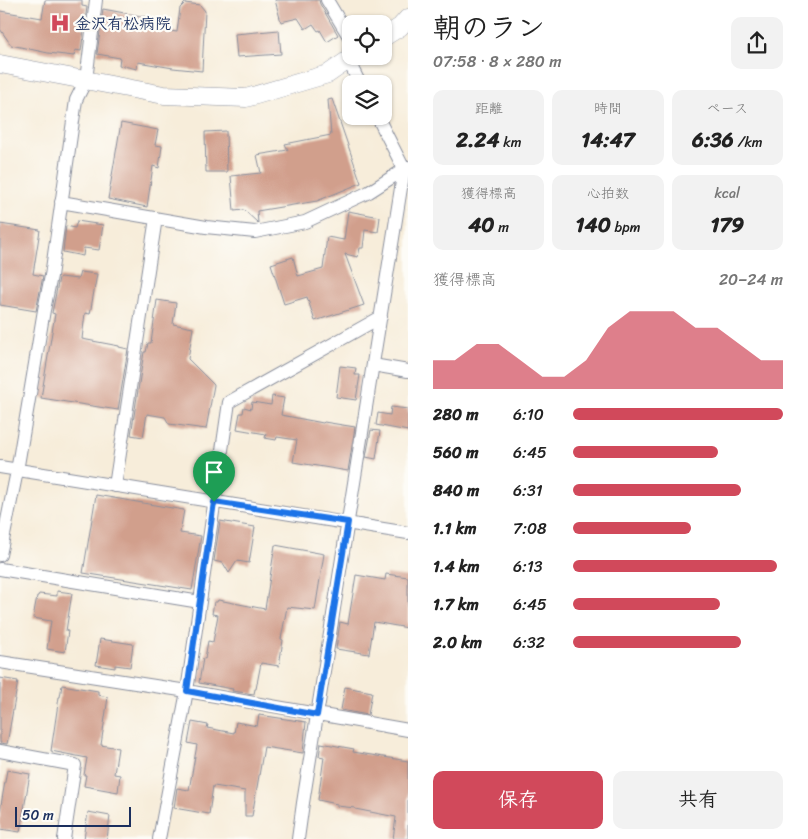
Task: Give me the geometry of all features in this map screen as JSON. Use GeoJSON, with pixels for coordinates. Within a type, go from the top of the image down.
{"type":"FeatureCollection","features":[{"type":"Feature","properties":{"kind":"street"},"geometry":{"type":"LineString","coordinates":[[0,555],[17,471],[51,276],[76,100],[86,80],[96,0]]}},
{"type":"Feature","properties":{"kind":"street"},"geometry":{"type":"LineString","coordinates":[[327,0],[342,25]]}},
{"type":"Feature","properties":{"kind":"street"},"geometry":{"type":"LineString","coordinates":[[392,32],[408,18]]}},
{"type":"Feature","properties":{"kind":"street"},"geometry":{"type":"LineString","coordinates":[[0,64],[164,95],[246,98],[328,74],[342,64]]}},
{"type":"Feature","properties":{"kind":"street"},"geometry":{"type":"LineString","coordinates":[[298,839],[302,803],[380,318],[406,168],[382,125]]}},
{"type":"Feature","properties":{"kind":"street"},"geometry":{"type":"LineString","coordinates":[[61,202],[206,227],[255,232],[304,222],[369,192],[406,168]]}},
{"type":"Feature","properties":{"kind":"street"},"geometry":{"type":"LineString","coordinates":[[115,486],[156,218]]}},
{"type":"Feature","properties":{"kind":"street"},"geometry":{"type":"LineString","coordinates":[[159,839],[187,691],[229,402],[380,318]]}},
{"type":"Feature","properties":{"kind":"street"},"geometry":{"type":"LineString","coordinates":[[373,365],[408,371]]}},
{"type":"Feature","properties":{"kind":"street"},"geometry":{"type":"LineString","coordinates":[[0,467],[408,533]]}},
{"type":"Feature","properties":{"kind":"street"},"geometry":{"type":"LineString","coordinates":[[0,570],[200,602]]}},
{"type":"Feature","properties":{"kind":"street"},"geometry":{"type":"LineString","coordinates":[[0,662],[187,691],[408,730]]}},
{"type":"Feature","properties":{"kind":"street"},"geometry":{"type":"LineString","coordinates":[[0,751],[75,765],[64,839]]}},
{"type":"Feature","properties":{"kind":"building"},"geometry":{"type":"Polygon","coordinates":[[[45,0],[82,0],[82,6],[87,7],[81,51],[75,50],[74,56],[48,53],[11,45],[0,29],[0,11],[42,18],[45,0]]]}},
{"type":"Feature","properties":{"kind":"building"},"geometry":{"type":"Polygon","coordinates":[[[275,0],[319,0],[338,35],[327,42],[320,30],[318,31],[313,24],[305,29],[298,18],[281,22],[275,0]]]}},
{"type":"Feature","properties":{"kind":"building"},"geometry":{"type":"Polygon","coordinates":[[[185,3],[200,5],[205,11],[202,71],[138,62],[137,69],[119,65],[120,58],[97,54],[103,9],[146,17],[144,27],[177,32],[180,8],[185,3]]]}},
{"type":"Feature","properties":{"kind":"building"},"geometry":{"type":"Polygon","coordinates":[[[279,30],[281,54],[237,57],[235,34],[279,30]]]}},
{"type":"Feature","properties":{"kind":"building"},"geometry":{"type":"Polygon","coordinates":[[[332,99],[361,183],[317,201],[257,211],[258,223],[244,210],[234,211],[231,176],[261,173],[257,155],[288,150],[285,144],[331,135],[328,100],[332,99]]]}},
{"type":"Feature","properties":{"kind":"building"},"geometry":{"type":"Polygon","coordinates":[[[121,123],[158,130],[155,145],[162,146],[159,168],[153,166],[147,207],[108,199],[121,123]]]}},
{"type":"Feature","properties":{"kind":"building"},"geometry":{"type":"Polygon","coordinates":[[[226,131],[227,172],[206,172],[205,132],[226,131]]]}},
{"type":"Feature","properties":{"kind":"building"},"geometry":{"type":"Polygon","coordinates":[[[348,211],[380,217],[378,232],[365,230],[363,248],[360,248],[358,257],[345,254],[364,305],[315,321],[307,297],[284,304],[271,264],[293,257],[298,276],[323,269],[327,237],[344,240],[348,211]]]}},
{"type":"Feature","properties":{"kind":"building"},"geometry":{"type":"Polygon","coordinates":[[[77,221],[103,225],[99,250],[84,248],[83,256],[63,252],[66,226],[75,228],[77,221]]]}},
{"type":"Feature","properties":{"kind":"building"},"geometry":{"type":"Polygon","coordinates":[[[0,224],[40,230],[33,274],[43,276],[36,311],[0,305],[0,224]]]}},
{"type":"Feature","properties":{"kind":"building"},"geometry":{"type":"Polygon","coordinates":[[[80,272],[97,274],[90,314],[85,313],[82,339],[128,349],[118,410],[41,398],[55,314],[52,313],[59,278],[78,279],[80,272]]]}},
{"type":"Feature","properties":{"kind":"building"},"geometry":{"type":"Polygon","coordinates":[[[157,300],[176,303],[173,324],[193,328],[188,359],[214,385],[206,429],[169,424],[165,417],[147,414],[143,437],[131,435],[144,352],[146,352],[148,343],[151,343],[157,300]]]}},
{"type":"Feature","properties":{"kind":"building"},"geometry":{"type":"Polygon","coordinates":[[[340,366],[356,368],[355,375],[360,375],[356,400],[336,397],[340,366]]]}},
{"type":"Feature","properties":{"kind":"building"},"geometry":{"type":"Polygon","coordinates":[[[272,396],[284,398],[281,415],[355,427],[348,471],[293,462],[297,440],[277,437],[276,440],[265,438],[266,434],[237,429],[240,413],[243,413],[244,407],[251,409],[252,402],[271,405],[272,396]]]}},
{"type":"Feature","properties":{"kind":"building"},"geometry":{"type":"Polygon","coordinates":[[[391,407],[408,409],[408,431],[376,425],[378,413],[390,415],[391,407]]]}},
{"type":"Feature","properties":{"kind":"building"},"geometry":{"type":"Polygon","coordinates":[[[371,430],[380,431],[376,459],[366,457],[371,430]]]}},
{"type":"Feature","properties":{"kind":"building"},"geometry":{"type":"Polygon","coordinates":[[[96,495],[184,510],[180,533],[201,536],[192,590],[83,573],[96,495]]]}},
{"type":"Feature","properties":{"kind":"building"},"geometry":{"type":"Polygon","coordinates":[[[220,521],[255,527],[249,563],[237,561],[229,573],[223,563],[214,561],[220,521]]]}},
{"type":"Feature","properties":{"kind":"building"},"geometry":{"type":"Polygon","coordinates":[[[275,545],[324,554],[315,610],[287,607],[281,639],[283,640],[279,666],[261,663],[254,694],[199,683],[203,658],[205,659],[208,641],[213,642],[218,615],[212,614],[214,602],[218,600],[265,609],[275,545]]]}},
{"type":"Feature","properties":{"kind":"building"},"geometry":{"type":"Polygon","coordinates":[[[386,574],[408,577],[408,628],[374,622],[369,654],[336,649],[340,622],[348,624],[356,575],[385,580],[386,574]]]}},
{"type":"Feature","properties":{"kind":"building"},"geometry":{"type":"Polygon","coordinates":[[[57,591],[72,593],[65,652],[47,649],[51,621],[33,618],[37,596],[39,594],[57,596],[57,591]]]}},
{"type":"Feature","properties":{"kind":"building"},"geometry":{"type":"Polygon","coordinates":[[[100,639],[133,644],[130,667],[115,665],[115,668],[96,665],[100,639]]]}},
{"type":"Feature","properties":{"kind":"building"},"geometry":{"type":"Polygon","coordinates":[[[0,678],[18,681],[7,744],[0,743],[0,678]]]}},
{"type":"Feature","properties":{"kind":"building"},"geometry":{"type":"Polygon","coordinates":[[[62,685],[98,691],[98,695],[108,697],[101,745],[118,748],[114,774],[120,775],[118,792],[84,786],[87,758],[51,751],[62,685]]]}},
{"type":"Feature","properties":{"kind":"building"},"geometry":{"type":"Polygon","coordinates":[[[345,687],[372,692],[368,715],[341,710],[345,687]]]}},
{"type":"Feature","properties":{"kind":"building"},"geometry":{"type":"Polygon","coordinates":[[[259,715],[306,722],[303,753],[264,747],[252,816],[245,816],[245,791],[214,786],[209,814],[174,808],[177,788],[189,790],[197,745],[188,743],[192,722],[208,725],[207,728],[234,733],[236,722],[257,726],[259,715]]]}},
{"type":"Feature","properties":{"kind":"building"},"geometry":{"type":"Polygon","coordinates":[[[321,743],[354,749],[353,752],[408,761],[408,839],[393,839],[396,817],[337,806],[337,804],[318,800],[324,757],[319,756],[321,743]]]}},
{"type":"Feature","properties":{"kind":"building"},"geometry":{"type":"Polygon","coordinates":[[[7,770],[30,774],[20,832],[0,829],[0,811],[7,770]]]}},
{"type":"Feature","properties":{"kind":"building"},"geometry":{"type":"Polygon","coordinates":[[[88,812],[110,816],[107,839],[84,839],[88,812]]]}},
{"type":"Feature","properties":{"kind":"place","name":"金沢有松病院"},"geometry":{"type":"Point","coordinates":[60,23]}},
{"type":"Feature","properties":{"kind":"route"},"geometry":{"type":"LineString","coordinates":[[214,502],[348,522],[317,715],[187,691],[214,502]]}}]}
